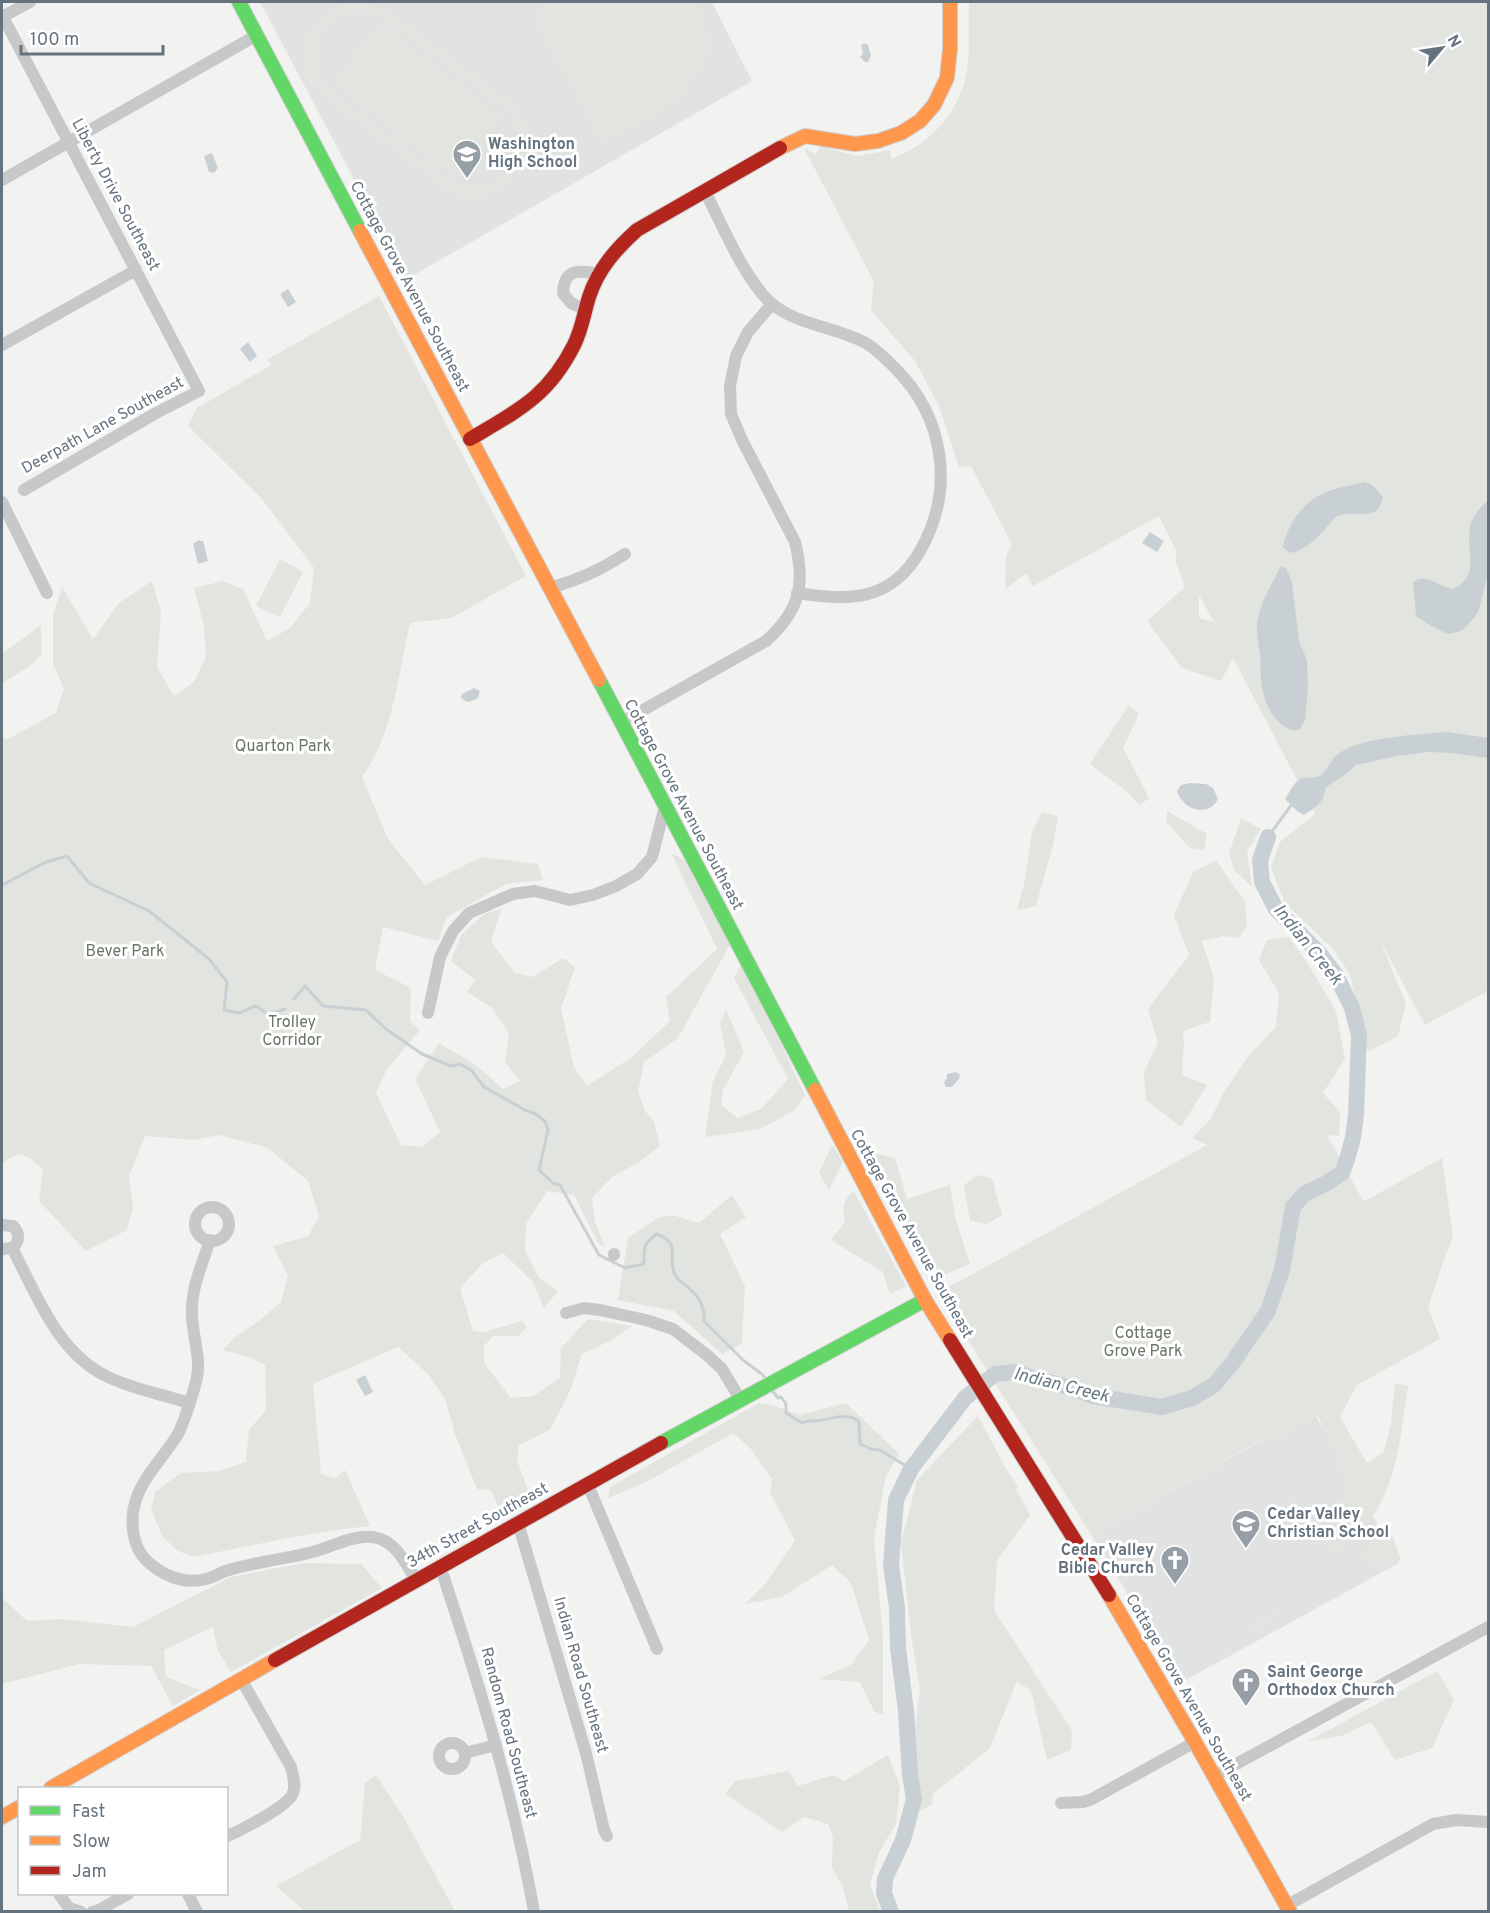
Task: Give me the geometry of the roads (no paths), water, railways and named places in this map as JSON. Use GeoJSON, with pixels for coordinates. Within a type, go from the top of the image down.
{"type":"FeatureCollection","features":[{"type":"Feature","properties":{"kind":"main road","name":"Cottage Grove Avenue Southeast"},"geometry":{"type":"LineString","coordinates":[[239,2],[666,806],[925,1300],[1111,1598],[1288,1909]]}},
{"type":"Feature","properties":{"kind":"main road"},"geometry":{"type":"LineString","coordinates":[[470,439],[519,410],[544,390],[571,350],[580,332],[591,290],[599,274],[621,244],[637,230],[791,141],[806,136],[855,144],[878,141],[901,133],[920,121],[934,105],[947,78],[950,49],[950,2]]}},
{"type":"Feature","properties":{"kind":"main road","name":"34th Street Southeast"},"geometry":{"type":"LineString","coordinates":[[53,1787],[439,1567],[740,1399],[925,1300]]}},
{"type":"Feature","properties":{"kind":"street"},"geometry":{"type":"LineString","coordinates":[[2,16],[30,2]]}},
{"type":"Feature","properties":{"kind":"street","name":"Liberty Drive Southeast"},"geometry":{"type":"LineString","coordinates":[[2,16],[200,392]]}},
{"type":"Feature","properties":{"kind":"street"},"geometry":{"type":"LineString","coordinates":[[2,180],[257,35]]}},
{"type":"Feature","properties":{"kind":"street"},"geometry":{"type":"LineString","coordinates":[[705,191],[758,289],[772,304],[810,323],[839,331],[866,343],[887,359],[908,380],[922,402],[939,447],[942,472],[940,495],[929,534],[908,568],[893,582],[873,593],[854,598],[797,593]]}},
{"type":"Feature","properties":{"kind":"street"},"geometry":{"type":"LineString","coordinates":[[2,345],[136,270]]}},
{"type":"Feature","properties":{"kind":"street"},"geometry":{"type":"LineString","coordinates":[[586,310],[571,303],[563,294],[564,282],[570,274],[581,271],[599,274]]}},
{"type":"Feature","properties":{"kind":"street"},"geometry":{"type":"LineString","coordinates":[[620,723],[766,641],[783,626],[793,611],[800,580],[795,542],[731,414],[730,386],[736,356],[748,332],[772,304]]}},
{"type":"Feature","properties":{"kind":"street","name":"Deerpath Lane Southeast"},"geometry":{"type":"LineString","coordinates":[[24,490],[156,413],[200,392]]}},
{"type":"Feature","properties":{"kind":"street"},"geometry":{"type":"LineString","coordinates":[[2,502],[47,593]]}},
{"type":"Feature","properties":{"kind":"street"},"geometry":{"type":"LineString","coordinates":[[549,588],[572,582],[625,554]]}},
{"type":"Feature","properties":{"kind":"street"},"geometry":{"type":"LineString","coordinates":[[428,1013],[440,957],[453,932],[469,913],[513,894],[535,891],[570,900],[593,895],[616,886],[637,874],[652,857],[666,806]]}},
{"type":"Feature","properties":{"kind":"street"},"geometry":{"type":"LineString","coordinates":[[2,1225],[13,1226],[18,1233],[17,1242],[7,1249],[62,1340],[76,1354],[105,1376],[189,1403]]}},
{"type":"Feature","properties":{"kind":"street"},"geometry":{"type":"LineString","coordinates":[[210,1240],[195,1287],[192,1307],[198,1357],[197,1380],[184,1421],[140,1489],[135,1503],[134,1538],[142,1555],[155,1568],[169,1577],[187,1580],[207,1579],[226,1571],[316,1551],[356,1538],[373,1537],[388,1541],[416,1580]]}},
{"type":"Feature","properties":{"kind":"street"},"geometry":{"type":"LineString","coordinates":[[566,1313],[584,1308],[600,1310],[646,1320],[673,1329],[722,1369],[740,1399]]}},
{"type":"Feature","properties":{"kind":"street"},"geometry":{"type":"LineString","coordinates":[[588,1485],[657,1649]]}},
{"type":"Feature","properties":{"kind":"street","name":"Indian Road Southeast"},"geometry":{"type":"LineString","coordinates":[[518,1523],[586,1753],[607,1836]]}},
{"type":"Feature","properties":{"kind":"street","name":"Random Road Southeast"},"geometry":{"type":"LineString","coordinates":[[439,1567],[470,1655],[496,1745],[525,1861],[534,1911]]}},
{"type":"Feature","properties":{"kind":"street"},"geometry":{"type":"LineString","coordinates":[[1214,1776],[1488,1627]]}},
{"type":"Feature","properties":{"kind":"street"},"geometry":{"type":"LineString","coordinates":[[228,1837],[282,1805],[293,1794],[295,1780],[291,1767],[242,1679]]}},
{"type":"Feature","properties":{"kind":"street"},"geometry":{"type":"LineString","coordinates":[[1061,1803],[1083,1802],[1092,1799],[1195,1742]]}},
{"type":"Feature","properties":{"kind":"street"},"geometry":{"type":"LineString","coordinates":[[465,1753],[496,1745]]}},
{"type":"Feature","properties":{"kind":"street"},"geometry":{"type":"LineString","coordinates":[[1288,1909],[1433,1824],[1456,1820],[1488,1822]]}},
{"type":"Feature","properties":{"kind":"street"},"geometry":{"type":"LineString","coordinates":[[60,1895],[69,1908],[81,1911]]}},
{"type":"Feature","properties":{"kind":"street"},"geometry":{"type":"LineString","coordinates":[[92,1911],[99,1910],[125,1895]]}},
{"type":"Feature","properties":{"kind":"street"},"geometry":{"type":"LineString","coordinates":[[189,1895],[197,1911]]}},
{"type":"Feature","properties":{"kind":"waterway","name":"Indian Creek"},"geometry":{"type":"LineString","coordinates":[[1268,837],[1292,804]]}},
{"type":"Feature","properties":{"kind":"waterway","name":"Indian Creek"},"geometry":{"type":"LineString","coordinates":[[891,1912],[884,1893],[885,1879],[903,1840],[914,1799],[891,1565],[896,1500],[911,1469],[965,1398],[995,1374],[1015,1372],[1093,1396],[1162,1407],[1192,1398],[1214,1385],[1268,1311],[1282,1270],[1293,1207],[1304,1194],[1342,1173],[1347,1159],[1356,1115],[1359,1035],[1352,1008],[1336,975],[1320,954],[1276,909],[1262,882],[1260,860],[1268,837]]}},
{"type":"Feature","properties":{"kind":"waterway"},"geometry":{"type":"LineString","coordinates":[[2,885],[46,862],[67,856],[89,883],[149,911],[209,959],[227,982],[224,1010],[239,1013],[256,1006],[269,1015],[285,1009]]}},
{"type":"Feature","properties":{"kind":"waterway"},"geometry":{"type":"LineString","coordinates":[[294,999],[305,986],[323,1006],[366,1010],[386,1029],[422,1054],[451,1066],[460,1064],[471,1070],[484,1087],[545,1121],[548,1130],[539,1170],[553,1183],[560,1185],[599,1255],[625,1268],[644,1264],[644,1250],[649,1241],[657,1234],[665,1238],[672,1247],[675,1275],[700,1301],[704,1321],[766,1380]]}},
{"type":"Feature","properties":{"kind":"waterway"},"geometry":{"type":"LineString","coordinates":[[771,1389],[786,1404],[786,1413],[802,1423],[838,1417],[854,1419],[859,1422],[860,1444],[880,1450],[911,1469]]}},
{"type":"Feature","properties":{"kind":"place","name":"Washington High School"},"geometry":{"type":"Point","coordinates":[467,180]}},
{"type":"Feature","properties":{"kind":"place","name":"Cedar Valley Christian School"},"geometry":{"type":"Point","coordinates":[1246,1550]}},
{"type":"Feature","properties":{"kind":"place","name":"Cedar Valley Bible Church"},"geometry":{"type":"Point","coordinates":[1175,1586]}},
{"type":"Feature","properties":{"kind":"place","name":"Saint George Orthodox Church"},"geometry":{"type":"Point","coordinates":[1246,1708]}},
{"type":"Feature","properties":{"kind":"park label","name":"Quarton Park"},"geometry":{"type":"Point","coordinates":[283,747]}},
{"type":"Feature","properties":{"kind":"park label","name":"Bever Park"},"geometry":{"type":"Point","coordinates":[125,952]}},
{"type":"Feature","properties":{"kind":"park label","name":"Trolley Corridor"},"geometry":{"type":"Point","coordinates":[292,1032]}},
{"type":"Feature","properties":{"kind":"park label","name":"Cottage Grove Park"},"geometry":{"type":"Point","coordinates":[1143,1343]}}]}
